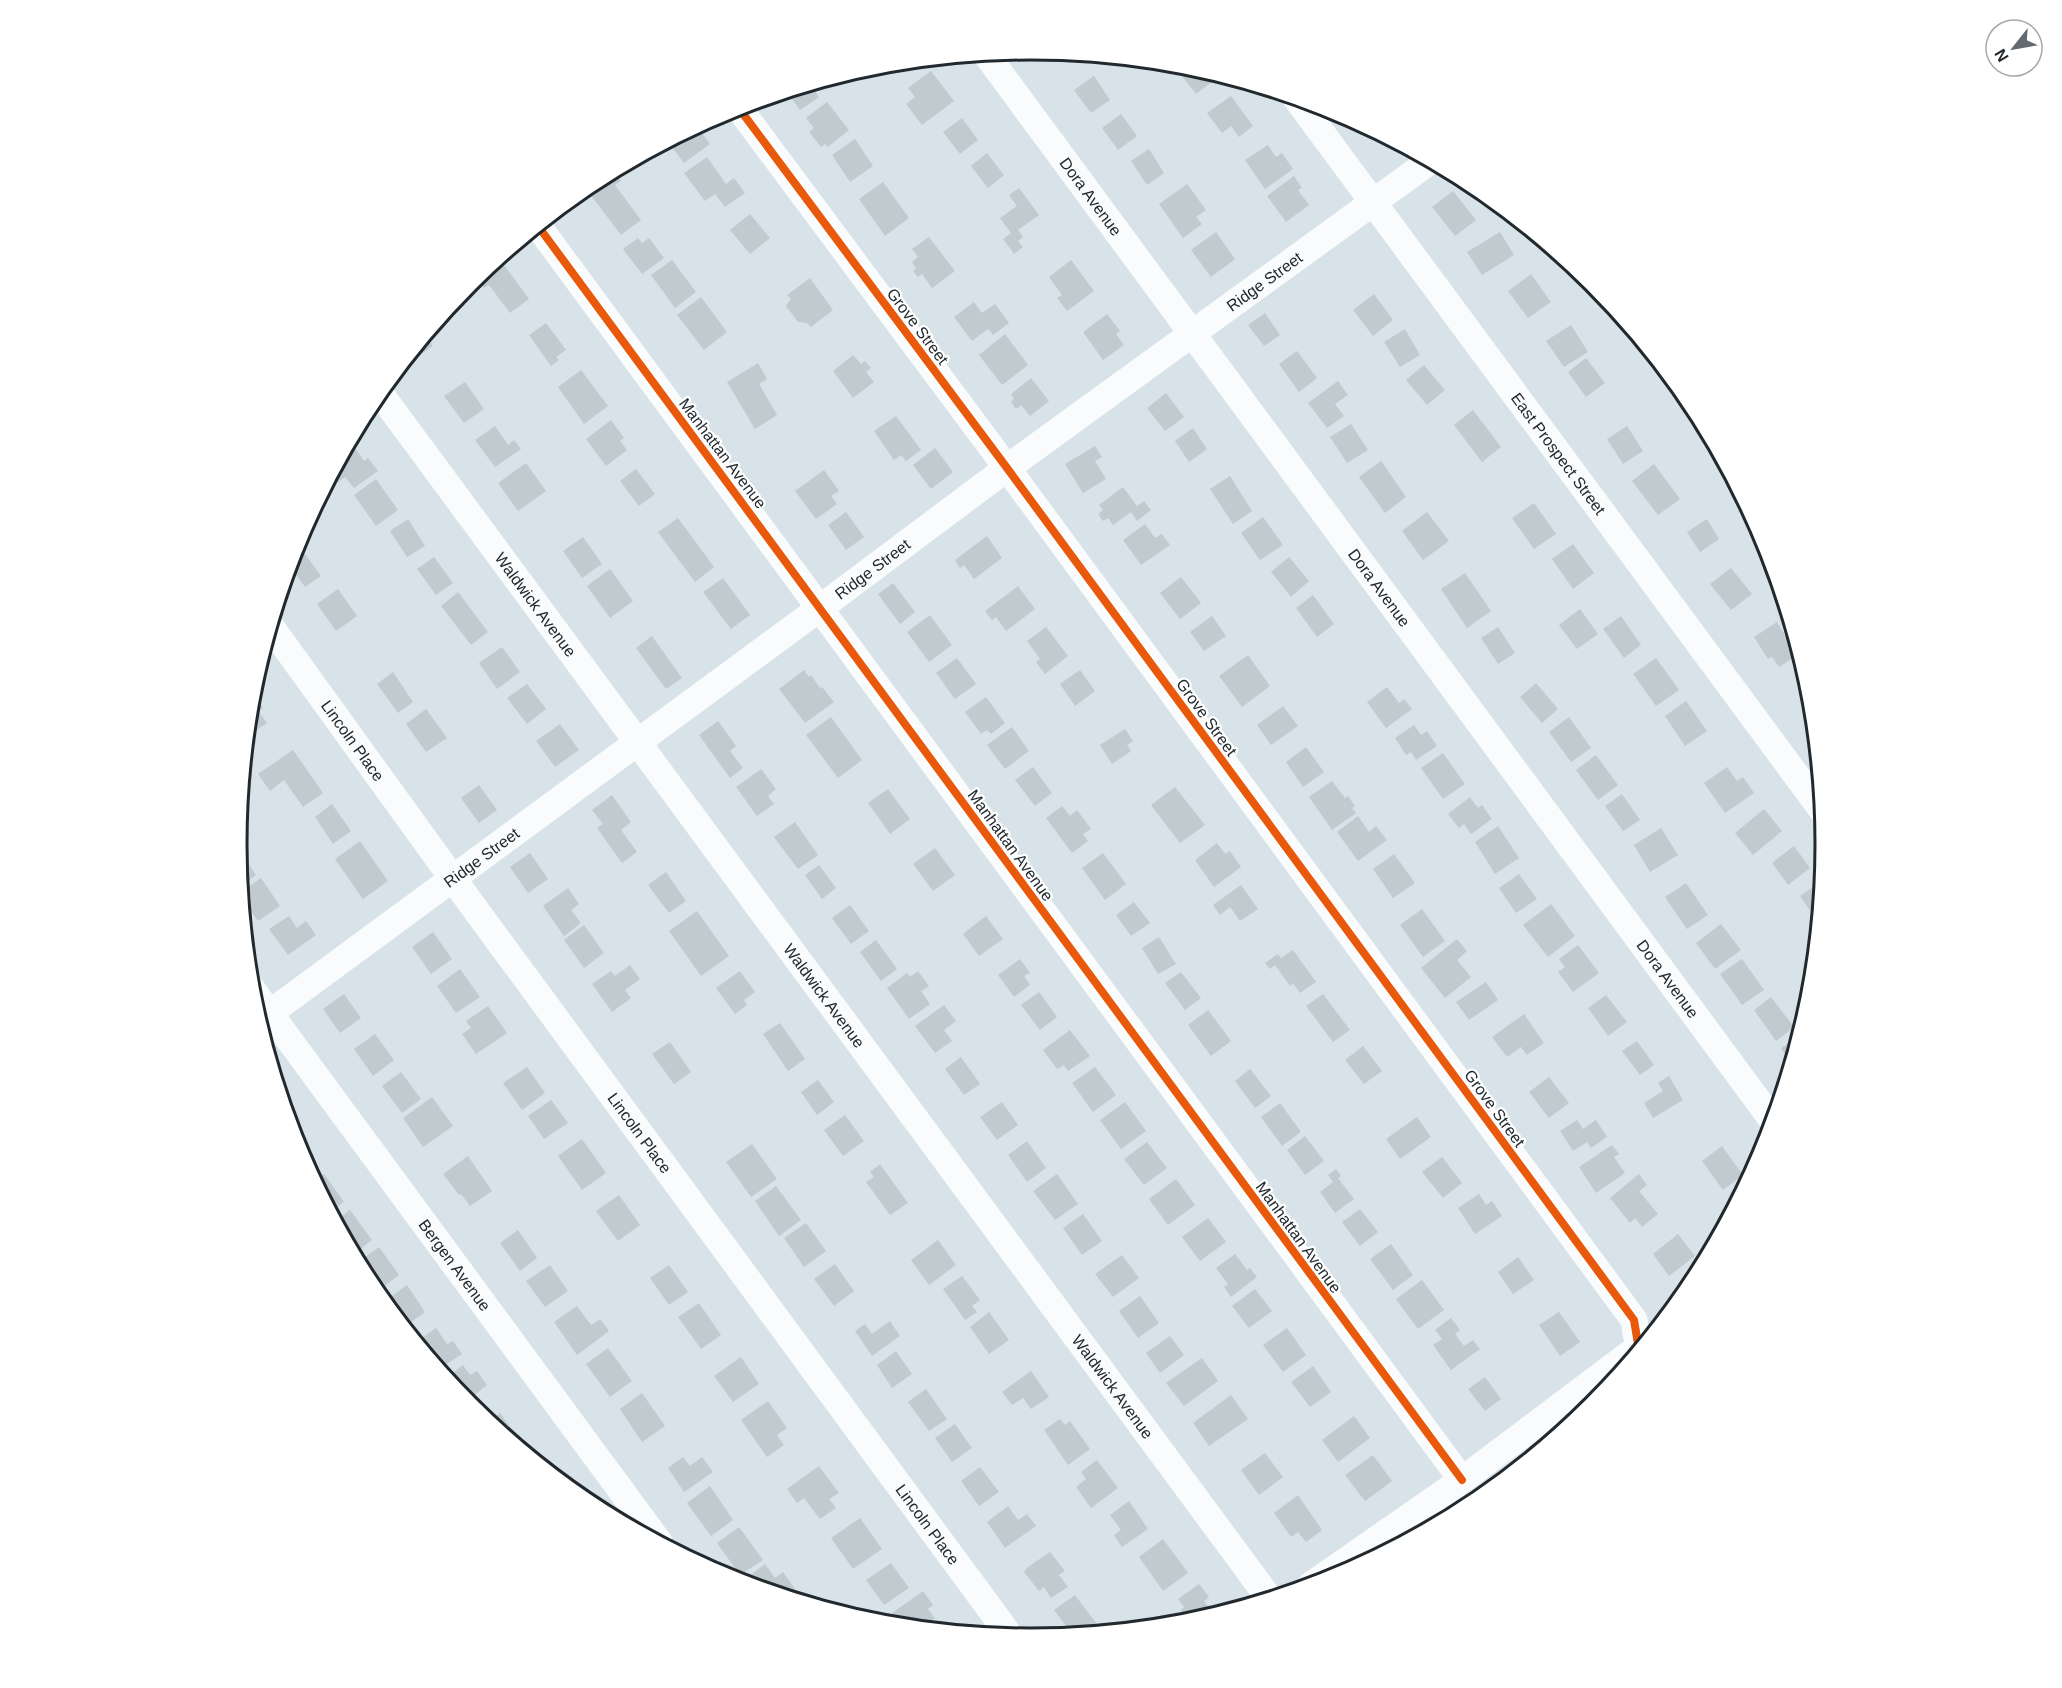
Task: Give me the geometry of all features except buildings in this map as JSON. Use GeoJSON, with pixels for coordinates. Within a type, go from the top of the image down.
{"type":"FeatureCollection","features":[{"type":"Feature","properties":{"kind":"street","name":"Dora Avenue"},"geometry":{"type":"LineString","coordinates":[[992,62],[1767,1113]]}},
{"type":"Feature","properties":{"kind":"street","name":"East Prospect Street"},"geometry":{"type":"LineString","coordinates":[[1305,110],[1813,798]]}},
{"type":"Feature","properties":{"kind":"street","name":"Grove Street"},"geometry":{"type":"LineString","coordinates":[[744,115],[1007,468],[1634,1320],[1638,1339]]}},
{"type":"Feature","properties":{"kind":"street","name":"Ridge Street"},"geometry":{"type":"LineString","coordinates":[[266,1015],[1007,468],[1424,166]]}},
{"type":"Feature","properties":{"kind":"street","name":"Manhattan Avenue"},"geometry":{"type":"LineString","coordinates":[[542,232],[1462,1480]]}},
{"type":"Feature","properties":{"kind":"street","name":"Waldwick Avenue"},"geometry":{"type":"LineString","coordinates":[[385,400],[1264,1592]]}},
{"type":"Feature","properties":{"kind":"street","name":"Lincoln Place"},"geometry":{"type":"LineString","coordinates":[[276,634],[453,879],[1003,1627]]}},
{"type":"Feature","properties":{"kind":"street","name":"Bergen Avenue"},"geometry":{"type":"LineString","coordinates":[[268,1022],[649,1528]]}},
{"type":"Feature","properties":{"kind":"street"},"geometry":{"type":"LineString","coordinates":[[1347,1561],[1462,1480],[1617,1364]]}},
{"type":"Feature","properties":{"kind":"cycle path"},"geometry":{"type":"LineString","coordinates":[[744,115],[1007,468],[1634,1320],[1637,1340]]}},
{"type":"Feature","properties":{"kind":"cycle path"},"geometry":{"type":"LineString","coordinates":[[542,232],[1462,1480]]}}]}
